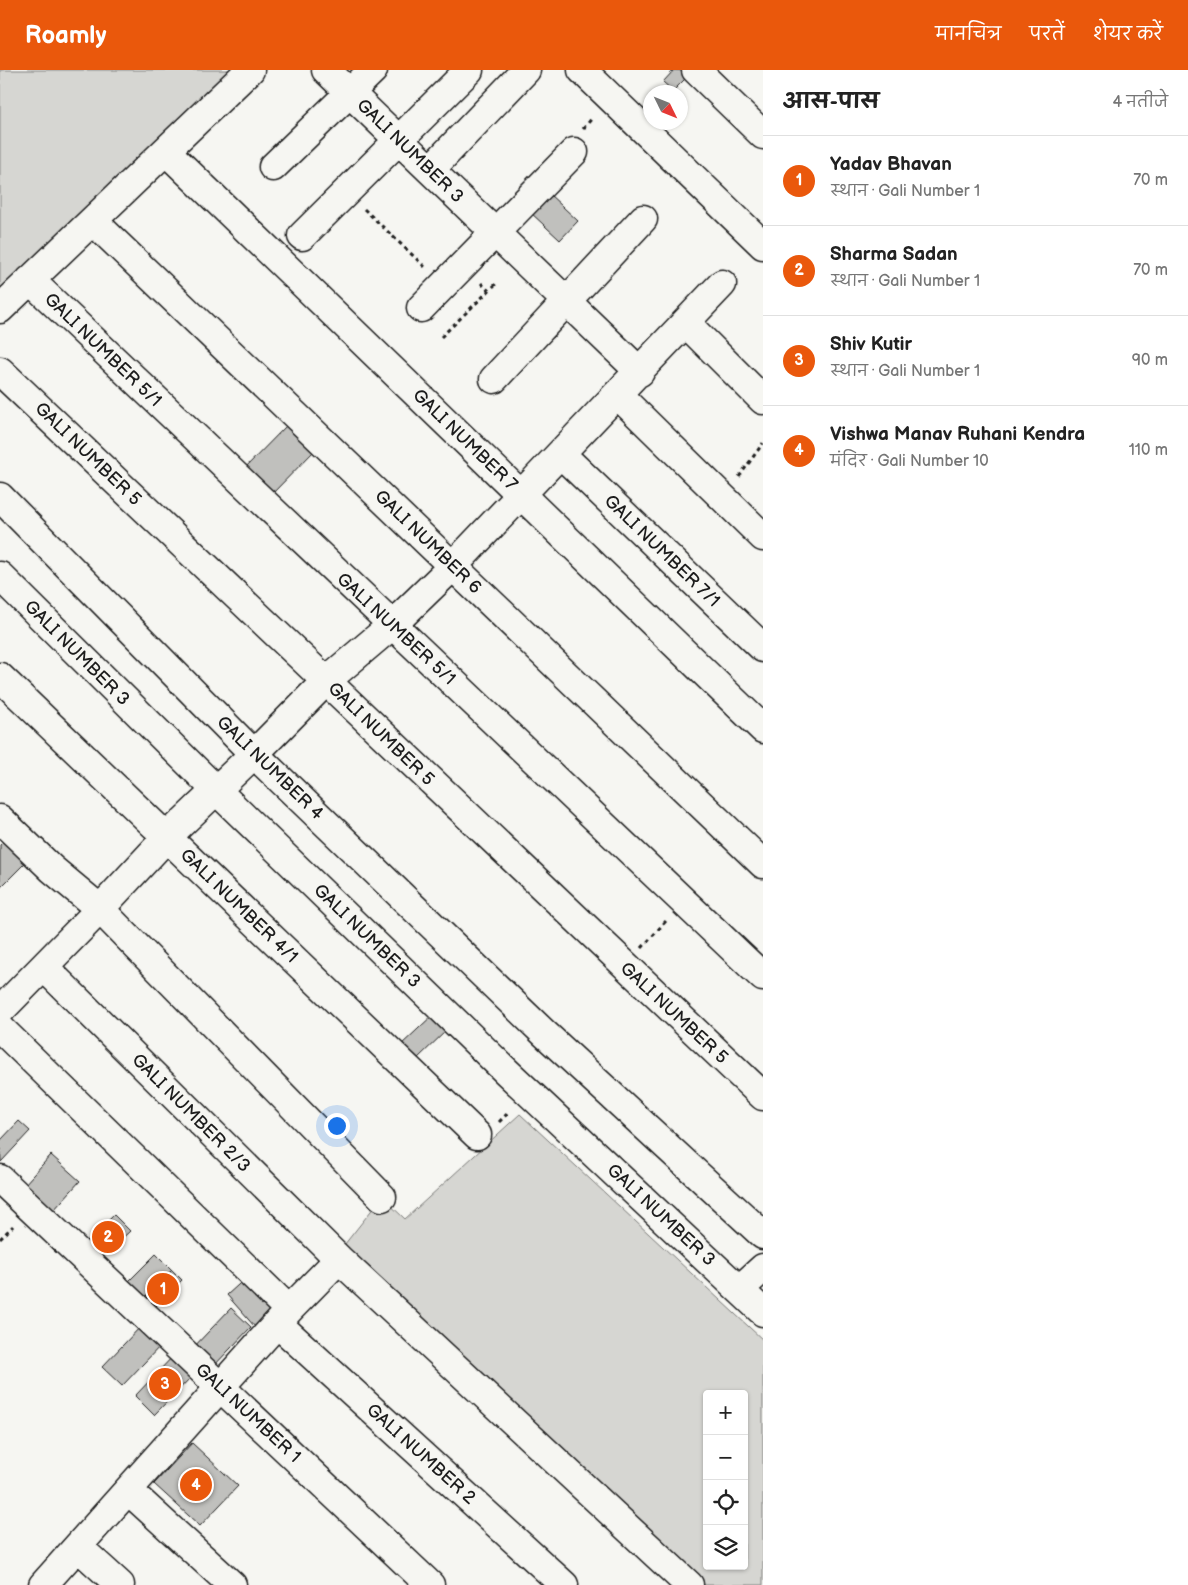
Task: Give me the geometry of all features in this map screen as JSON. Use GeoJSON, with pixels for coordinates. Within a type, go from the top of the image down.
{"type":"FeatureCollection","features":[{"type":"Feature","properties":{"kind":"street"},"geometry":{"type":"LineString","coordinates":[[0,309],[250,70]]}},
{"type":"Feature","properties":{"kind":"street","name":"GALI NUMBER 3"},"geometry":{"type":"LineString","coordinates":[[326,70],[640,372]]}},
{"type":"Feature","properties":{"kind":"street"},"geometry":{"type":"LineString","coordinates":[[273,167],[374,70]]}},
{"type":"Feature","properties":{"kind":"street"},"geometry":{"type":"LineString","coordinates":[[302,236],[469,70]]}},
{"type":"Feature","properties":{"kind":"street"},"geometry":{"type":"LineString","coordinates":[[430,170],[526,70]]}},
{"type":"Feature","properties":{"kind":"street"},"geometry":{"type":"LineString","coordinates":[[582,70],[762,242]]}},
{"type":"Feature","properties":{"kind":"street"},"geometry":{"type":"LineString","coordinates":[[696,70],[763,135]]}},
{"type":"Feature","properties":{"kind":"street","name":"GALI NUMBER 7"},"geometry":{"type":"LineString","coordinates":[[166,151],[763,729]]}},
{"type":"Feature","properties":{"kind":"street"},"geometry":{"type":"LineString","coordinates":[[421,308],[574,152]]}},
{"type":"Feature","properties":{"kind":"street"},"geometry":{"type":"LineString","coordinates":[[494,378],[643,219]]}},
{"type":"Feature","properties":{"kind":"street","name":"GALI NUMBER 6"},"geometry":{"type":"LineString","coordinates":[[93,221],[763,864]]}},
{"type":"Feature","properties":{"kind":"street","name":"GALI NUMBER 5/1"},"geometry":{"type":"LineString","coordinates":[[30,280],[391,626],[684,900],[763,977]]}},
{"type":"Feature","properties":{"kind":"street"},"geometry":{"type":"LineString","coordinates":[[0,1011],[100,909],[167,837],[254,754],[326,681],[391,626],[453,566],[722,284]]}},
{"type":"Feature","properties":{"kind":"street"},"geometry":{"type":"LineString","coordinates":[[686,323],[763,400]]}},
{"type":"Feature","properties":{"kind":"street","name":"GALI NUMBER 5"},"geometry":{"type":"LineString","coordinates":[[0,371],[624,967],[763,1096]]}},
{"type":"Feature","properties":{"kind":"street"},"geometry":{"type":"LineString","coordinates":[[618,395],[763,537]]}},
{"type":"Feature","properties":{"kind":"street","name":"GALI NUMBER 7/1"},"geometry":{"type":"LineString","coordinates":[[561,454],[763,648]]}},
{"type":"Feature","properties":{"kind":"street","name":"GALI NUMBER 4"},"geometry":{"type":"LineString","coordinates":[[0,497],[254,754],[544,1033],[763,1234]]}},
{"type":"Feature","properties":{"kind":"street","name":"GALI NUMBER 3"},"geometry":{"type":"LineString","coordinates":[[0,576],[216,790],[527,1090],[763,1312]]}},
{"type":"Feature","properties":{"kind":"street","name":"GALI NUMBER 4/1"},"geometry":{"type":"LineString","coordinates":[[0,677],[477,1135]]}},
{"type":"Feature","properties":{"kind":"street"},"geometry":{"type":"LineString","coordinates":[[0,819],[52,869],[100,909],[382,1197]]}},
{"type":"Feature","properties":{"kind":"street","name":"GALI NUMBER 2/3"},"geometry":{"type":"LineString","coordinates":[[44,967],[339,1259],[689,1585]]}},
{"type":"Feature","properties":{"kind":"street","name":"GALI NUMBER 2"},"geometry":{"type":"LineString","coordinates":[[0,1028],[283,1317],[564,1585]]}},
{"type":"Feature","properties":{"kind":"street","name":"GALI NUMBER 1"},"geometry":{"type":"LineString","coordinates":[[0,1179],[430,1585]]}},
{"type":"Feature","properties":{"kind":"street"},"geometry":{"type":"LineString","coordinates":[[43,1585],[283,1317],[339,1259]]}},
{"type":"Feature","properties":{"kind":"street"},"geometry":{"type":"LineString","coordinates":[[740,1289],[763,1268]]}},
{"type":"Feature","properties":{"kind":"street"},"geometry":{"type":"LineString","coordinates":[[129,1491],[232,1585]]}},
{"type":"Feature","properties":{"kind":"street"},"geometry":{"type":"LineString","coordinates":[[78,1546],[120,1585]]}},
{"type":"Feature","properties":{"kind":"path"},"geometry":{"type":"LineString","coordinates":[[574,152],[576,136],[602,107],[618,105]]}},
{"type":"Feature","properties":{"kind":"path"},"geometry":{"type":"LineString","coordinates":[[346,192],[444,285]]}},
{"type":"Feature","properties":{"kind":"path"},"geometry":{"type":"LineString","coordinates":[[441,337],[498,282]]}},
{"type":"Feature","properties":{"kind":"path"},"geometry":{"type":"LineString","coordinates":[[724,498],[763,443]]}},
{"type":"Feature","properties":{"kind":"path"},"geometry":{"type":"LineString","coordinates":[[624,967],[684,900]]}},
{"type":"Feature","properties":{"kind":"path"},"geometry":{"type":"LineString","coordinates":[[477,1135],[498,1123],[522,1100],[527,1090]]}},
{"type":"Feature","properties":{"kind":"shaded area"},"geometry":{"type":"Polygon","coordinates":[[[0,70],[238,70],[0,297],[0,70]]]}},
{"type":"Feature","properties":{"kind":"shaded area"},"geometry":{"type":"Polygon","coordinates":[[[520,1114],[763,1340],[763,1585],[690,1585],[337,1254],[382,1197],[405,1219],[520,1114]]]}},
{"type":"Feature","properties":{"kind":"building"},"geometry":{"type":"Polygon","coordinates":[[[674,70],[693,71],[679,85],[666,85],[663,82],[674,70]]]}},
{"type":"Feature","properties":{"kind":"building"},"geometry":{"type":"Polygon","coordinates":[[[548,193],[578,221],[560,240],[530,212],[548,193]]]}},
{"type":"Feature","properties":{"kind":"building"},"geometry":{"type":"Polygon","coordinates":[[[292,420],[319,446],[265,501],[238,475],[292,420]]]}},
{"type":"Feature","properties":{"kind":"building"},"geometry":{"type":"Polygon","coordinates":[[[10,835],[31,857],[0,888],[0,845],[10,835]]]}},
{"type":"Feature","properties":{"kind":"building"},"geometry":{"type":"Polygon","coordinates":[[[437,1011],[451,1026],[415,1061],[400,1046],[437,1011]]]}},
{"type":"Feature","properties":{"kind":"building"},"geometry":{"type":"Polygon","coordinates":[[[19,1121],[30,1131],[1,1162],[0,1141],[19,1121]]]}},
{"type":"Feature","properties":{"kind":"building"},"geometry":{"type":"Polygon","coordinates":[[[51,1155],[80,1181],[53,1211],[24,1185],[51,1155]]]}},
{"type":"Feature","properties":{"kind":"building"},"geometry":{"type":"Polygon","coordinates":[[[114,1215],[130,1231],[101,1258],[86,1242],[114,1215]]]}},
{"type":"Feature","properties":{"kind":"building"},"geometry":{"type":"Polygon","coordinates":[[[156,1254],[172,1270],[144,1298],[128,1282],[156,1254]]]}},
{"type":"Feature","properties":{"kind":"building"},"geometry":{"type":"Polygon","coordinates":[[[172,1270],[182,1280],[153,1309],[144,1298],[172,1270]]]}},
{"type":"Feature","properties":{"kind":"building"},"geometry":{"type":"Polygon","coordinates":[[[249,1275],[277,1306],[255,1327],[227,1295],[249,1275]]]}},
{"type":"Feature","properties":{"kind":"building"},"geometry":{"type":"Polygon","coordinates":[[[231,1308],[251,1327],[210,1370],[190,1351],[231,1308]]]}},
{"type":"Feature","properties":{"kind":"building"},"geometry":{"type":"Polygon","coordinates":[[[143,1324],[163,1343],[122,1386],[102,1367],[143,1324]]]}},
{"type":"Feature","properties":{"kind":"building"},"geometry":{"type":"Polygon","coordinates":[[[176,1353],[196,1372],[154,1415],[135,1396],[176,1353]]]}},
{"type":"Feature","properties":{"kind":"building"},"geometry":{"type":"Polygon","coordinates":[[[192,1443],[238,1486],[200,1526],[154,1484],[192,1443]]]}},
{"type":"Feature","properties":{"kind":"place","name":"Sharma Sadan"},"geometry":{"type":"Point","coordinates":[108,1237]}},
{"type":"Feature","properties":{"kind":"place","name":"Yadav Bhavan"},"geometry":{"type":"Point","coordinates":[163,1289]}},
{"type":"Feature","properties":{"kind":"place","name":"Shiv Kutir"},"geometry":{"type":"Point","coordinates":[165,1384]}},
{"type":"Feature","properties":{"kind":"place","name":"Vishwa Manav Ruhani Kendra"},"geometry":{"type":"Point","coordinates":[196,1485]}}]}
